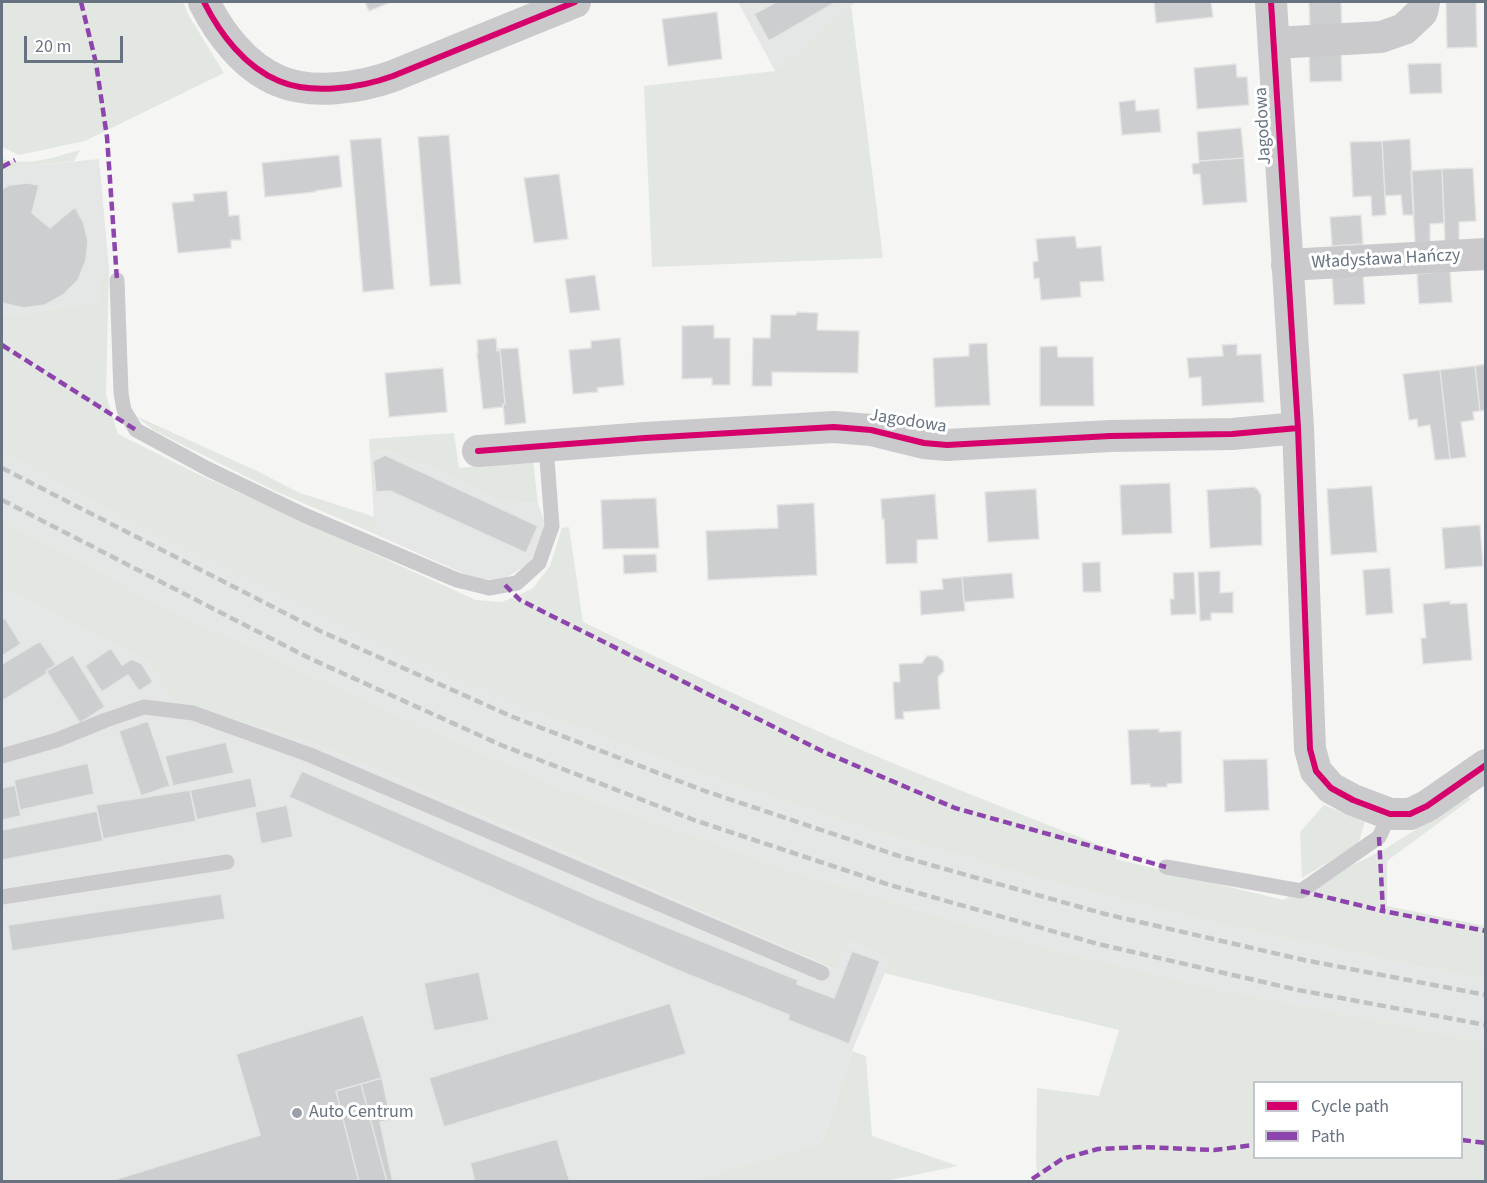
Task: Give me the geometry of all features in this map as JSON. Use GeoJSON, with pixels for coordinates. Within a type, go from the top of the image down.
{"type":"FeatureCollection","features":[{"type":"Feature","properties":{"kind":"street"},"geometry":{"type":"LineString","coordinates":[[204,2],[227,39],[246,59],[266,75],[288,84],[326,88],[363,85],[383,80],[575,2]]}},
{"type":"Feature","properties":{"kind":"street","name":"Jagodowa"},"geometry":{"type":"LineString","coordinates":[[1271,2],[1298,429],[1310,749],[1316,771],[1331,788],[1353,801],[1390,814],[1410,814],[1427,806],[1485,765]]}},
{"type":"Feature","properties":{"kind":"street"},"geometry":{"type":"LineString","coordinates":[[1274,43],[1381,37],[1404,29],[1422,12],[1424,2]]}},
{"type":"Feature","properties":{"kind":"street","name":"Władysława Hańczy"},"geometry":{"type":"LineString","coordinates":[[1287,265],[1485,254]]}},
{"type":"Feature","properties":{"kind":"street","name":"Jagodowa"},"geometry":{"type":"LineString","coordinates":[[478,451],[834,427],[871,430],[924,443],[947,445],[1110,436],[1232,434],[1298,429]]}},
{"type":"Feature","properties":{"kind":"lane"},"geometry":{"type":"LineString","coordinates":[[117,280],[121,393],[124,410],[136,430],[208,469],[304,515],[457,580],[489,588],[517,584],[539,563],[552,526],[546,446]]}},
{"type":"Feature","properties":{"kind":"lane"},"geometry":{"type":"LineString","coordinates":[[2,756],[57,740],[144,707],[193,713],[310,755],[822,973]]}},
{"type":"Feature","properties":{"kind":"lane"},"geometry":{"type":"LineString","coordinates":[[1166,867],[1301,891],[1379,837],[1390,814]]}},
{"type":"Feature","properties":{"kind":"lane"},"geometry":{"type":"LineString","coordinates":[[2,897],[227,862]]}},
{"type":"Feature","properties":{"kind":"shaded area"},"geometry":{"type":"Polygon","coordinates":[[[2,2],[183,2],[189,16],[224,73],[85,141],[19,155],[2,147],[2,2]]]}},
{"type":"Feature","properties":{"kind":"shaded area"},"geometry":{"type":"Polygon","coordinates":[[[738,2],[856,2],[775,71],[738,2]]]}},
{"type":"Feature","properties":{"kind":"shaded area"},"geometry":{"type":"Polygon","coordinates":[[[851,5],[883,258],[652,267],[644,86],[775,71],[851,5]]]}},
{"type":"Feature","properties":{"kind":"shaded area"},"geometry":{"type":"Polygon","coordinates":[[[80,150],[74,161],[16,167],[2,174],[2,159],[32,161],[80,150]]]}},
{"type":"Feature","properties":{"kind":"shaded area"},"geometry":{"type":"Polygon","coordinates":[[[99,159],[109,268],[99,279],[97,302],[11,315],[2,314],[2,174],[16,167],[99,159]]]}},
{"type":"Feature","properties":{"kind":"shaded area"},"geometry":{"type":"Polygon","coordinates":[[[109,268],[106,395],[118,434],[200,475],[476,600],[502,602],[532,589],[550,566],[562,528],[569,527],[583,622],[717,686],[852,746],[1118,852],[1116,859],[1283,900],[1385,849],[1468,796],[1471,799],[1387,861],[1387,906],[1485,926],[1485,979],[1210,923],[1024,875],[886,835],[702,775],[546,716],[377,643],[105,508],[2,454],[2,314],[11,315],[97,302],[99,279],[109,268]]]}},
{"type":"Feature","properties":{"kind":"shaded area"},"geometry":{"type":"Polygon","coordinates":[[[136,416],[300,493],[375,517],[375,534],[275,491],[153,430],[136,416]]]}},
{"type":"Feature","properties":{"kind":"shaded area"},"geometry":{"type":"Polygon","coordinates":[[[454,433],[459,468],[533,460],[538,504],[500,502],[462,482],[386,450],[370,453],[369,439],[454,433]]]}},
{"type":"Feature","properties":{"kind":"shaded area"},"geometry":{"type":"Polygon","coordinates":[[[386,450],[462,482],[500,502],[538,504],[546,525],[530,563],[504,579],[478,580],[375,534],[370,453],[386,450]]]}},
{"type":"Feature","properties":{"kind":"shaded area"},"geometry":{"type":"Polygon","coordinates":[[[2,454],[105,508],[546,716],[702,775],[886,835],[1024,875],[1210,923],[1485,979],[1485,1041],[1210,987],[1054,949],[786,868],[572,792],[178,613],[2,519],[2,454]]]}},
{"type":"Feature","properties":{"kind":"shaded area"},"geometry":{"type":"Polygon","coordinates":[[[2,519],[178,613],[450,738],[572,792],[786,868],[1054,949],[1210,987],[1485,1041],[1485,1181],[1038,1181],[1036,1163],[1037,1088],[1099,1096],[1119,1030],[884,973],[890,959],[847,941],[834,969],[318,745],[176,702],[149,662],[2,587],[2,519]]]}},
{"type":"Feature","properties":{"kind":"shaded area"},"geometry":{"type":"Polygon","coordinates":[[[2,587],[149,662],[177,702],[318,745],[833,969],[846,941],[891,959],[852,1051],[822,1142],[685,1181],[2,1181],[2,587]]]}},
{"type":"Feature","properties":{"kind":"shaded area"},"geometry":{"type":"Polygon","coordinates":[[[1324,805],[1365,822],[1358,844],[1302,878],[1300,832],[1324,805]]]}},
{"type":"Feature","properties":{"kind":"shaded area"},"geometry":{"type":"Polygon","coordinates":[[[852,1051],[866,1056],[872,1136],[958,1166],[885,1181],[685,1181],[822,1142],[852,1051]]]}},
{"type":"Feature","properties":{"kind":"building"},"geometry":{"type":"Polygon","coordinates":[[[365,2],[391,2],[369,11],[365,2]]]}},
{"type":"Feature","properties":{"kind":"building"},"geometry":{"type":"Polygon","coordinates":[[[776,2],[836,2],[769,41],[754,14],[776,2]]]}},
{"type":"Feature","properties":{"kind":"building"},"geometry":{"type":"Polygon","coordinates":[[[1154,2],[1211,2],[1213,17],[1156,23],[1154,2]]]}},
{"type":"Feature","properties":{"kind":"building"},"geometry":{"type":"Polygon","coordinates":[[[1309,2],[1341,2],[1342,31],[1310,31],[1309,2]]]}},
{"type":"Feature","properties":{"kind":"building"},"geometry":{"type":"Polygon","coordinates":[[[1446,2],[1476,2],[1477,47],[1447,48],[1446,2]]]}},
{"type":"Feature","properties":{"kind":"building"},"geometry":{"type":"Polygon","coordinates":[[[717,12],[722,59],[668,66],[662,19],[717,12]]]}},
{"type":"Feature","properties":{"kind":"building"},"geometry":{"type":"Polygon","coordinates":[[[1341,50],[1342,81],[1310,82],[1309,52],[1341,50]]]}},
{"type":"Feature","properties":{"kind":"building"},"geometry":{"type":"Polygon","coordinates":[[[1441,63],[1442,93],[1410,94],[1408,64],[1441,63]]]}},
{"type":"Feature","properties":{"kind":"building"},"geometry":{"type":"Polygon","coordinates":[[[1236,64],[1237,77],[1247,77],[1249,105],[1197,109],[1194,68],[1236,64]]]}},
{"type":"Feature","properties":{"kind":"building"},"geometry":{"type":"Polygon","coordinates":[[[1135,100],[1136,111],[1159,109],[1161,132],[1122,135],[1119,102],[1135,100]]]}},
{"type":"Feature","properties":{"kind":"building"},"geometry":{"type":"Polygon","coordinates":[[[1241,128],[1244,158],[1199,161],[1197,132],[1241,128]]]}},
{"type":"Feature","properties":{"kind":"building"},"geometry":{"type":"Polygon","coordinates":[[[449,135],[461,284],[430,286],[418,137],[449,135]]]}},
{"type":"Feature","properties":{"kind":"building"},"geometry":{"type":"Polygon","coordinates":[[[381,138],[394,289],[363,292],[350,140],[381,138]]]}},
{"type":"Feature","properties":{"kind":"building"},"geometry":{"type":"Polygon","coordinates":[[[1410,139],[1414,215],[1403,215],[1401,195],[1385,196],[1382,141],[1410,139]]]}},
{"type":"Feature","properties":{"kind":"building"},"geometry":{"type":"Polygon","coordinates":[[[1382,141],[1386,215],[1372,216],[1371,196],[1353,197],[1350,142],[1382,141]]]}},
{"type":"Feature","properties":{"kind":"building"},"geometry":{"type":"Polygon","coordinates":[[[339,155],[342,187],[265,197],[262,163],[339,155]]]}},
{"type":"Feature","properties":{"kind":"building"},"geometry":{"type":"Polygon","coordinates":[[[1244,158],[1247,202],[1203,205],[1200,174],[1193,174],[1192,164],[1199,163],[1199,161],[1244,158]]]}},
{"type":"Feature","properties":{"kind":"building"},"geometry":{"type":"Polygon","coordinates":[[[1473,168],[1476,221],[1459,222],[1459,241],[1445,242],[1442,169],[1473,168]]]}},
{"type":"Feature","properties":{"kind":"building"},"geometry":{"type":"Polygon","coordinates":[[[1442,169],[1444,223],[1430,224],[1430,242],[1415,243],[1411,171],[1442,169]]]}},
{"type":"Feature","properties":{"kind":"building"},"geometry":{"type":"Polygon","coordinates":[[[559,174],[568,239],[534,243],[524,178],[559,174]]]}},
{"type":"Feature","properties":{"kind":"building"},"geometry":{"type":"Polygon","coordinates":[[[27,183],[39,185],[32,213],[50,228],[75,207],[84,224],[88,242],[86,260],[78,280],[63,295],[45,305],[24,308],[2,303],[2,189],[9,185],[27,183]]]}},
{"type":"Feature","properties":{"kind":"building"},"geometry":{"type":"Polygon","coordinates":[[[227,191],[229,216],[239,215],[241,240],[231,240],[231,248],[178,253],[172,203],[194,201],[193,194],[227,191]]]}},
{"type":"Feature","properties":{"kind":"building"},"geometry":{"type":"Polygon","coordinates":[[[1361,215],[1363,244],[1332,246],[1330,217],[1361,215]]]}},
{"type":"Feature","properties":{"kind":"building"},"geometry":{"type":"Polygon","coordinates":[[[1075,236],[1077,248],[1101,246],[1104,281],[1080,282],[1081,297],[1041,300],[1039,278],[1034,279],[1033,262],[1038,261],[1036,239],[1075,236]]]}},
{"type":"Feature","properties":{"kind":"building"},"geometry":{"type":"Polygon","coordinates":[[[1450,271],[1452,302],[1419,304],[1417,274],[1450,271]]]}},
{"type":"Feature","properties":{"kind":"building"},"geometry":{"type":"Polygon","coordinates":[[[1363,274],[1365,304],[1334,305],[1332,276],[1363,274]]]}},
{"type":"Feature","properties":{"kind":"building"},"geometry":{"type":"Polygon","coordinates":[[[595,275],[600,310],[570,313],[565,279],[595,275]]]}},
{"type":"Feature","properties":{"kind":"building"},"geometry":{"type":"Polygon","coordinates":[[[797,312],[818,313],[817,330],[859,331],[858,373],[772,372],[772,386],[752,386],[753,338],[770,338],[771,315],[796,315],[797,312]]]}},
{"type":"Feature","properties":{"kind":"building"},"geometry":{"type":"Polygon","coordinates":[[[714,325],[714,338],[730,338],[730,385],[712,385],[712,378],[682,379],[682,326],[714,325]]]}},
{"type":"Feature","properties":{"kind":"building"},"geometry":{"type":"Polygon","coordinates":[[[496,338],[497,351],[500,350],[505,404],[503,407],[483,409],[477,340],[496,338]]]}},
{"type":"Feature","properties":{"kind":"building"},"geometry":{"type":"Polygon","coordinates":[[[620,338],[624,385],[597,388],[598,392],[573,394],[569,350],[591,348],[591,341],[620,338]]]}},
{"type":"Feature","properties":{"kind":"building"},"geometry":{"type":"Polygon","coordinates":[[[987,343],[990,405],[935,407],[933,358],[969,356],[969,344],[987,343]]]}},
{"type":"Feature","properties":{"kind":"building"},"geometry":{"type":"Polygon","coordinates":[[[1237,344],[1237,355],[1261,354],[1264,402],[1202,406],[1201,377],[1189,378],[1187,358],[1223,356],[1222,345],[1237,344]]]}},
{"type":"Feature","properties":{"kind":"building"},"geometry":{"type":"Polygon","coordinates":[[[1057,346],[1058,357],[1093,357],[1094,406],[1040,406],[1040,347],[1057,346]]]}},
{"type":"Feature","properties":{"kind":"building"},"geometry":{"type":"Polygon","coordinates":[[[518,348],[526,423],[505,425],[500,350],[497,351],[497,349],[518,348]]]}},
{"type":"Feature","properties":{"kind":"building"},"geometry":{"type":"Polygon","coordinates":[[[1486,364],[1486,410],[1480,411],[1475,366],[1486,364]]]}},
{"type":"Feature","properties":{"kind":"building"},"geometry":{"type":"Polygon","coordinates":[[[1475,366],[1480,411],[1473,412],[1474,420],[1461,422],[1466,457],[1450,459],[1440,370],[1475,366]]]}},
{"type":"Feature","properties":{"kind":"building"},"geometry":{"type":"Polygon","coordinates":[[[443,368],[447,412],[389,417],[385,373],[443,368]]]}},
{"type":"Feature","properties":{"kind":"building"},"geometry":{"type":"Polygon","coordinates":[[[1440,370],[1450,459],[1435,460],[1430,425],[1418,427],[1417,419],[1409,420],[1403,374],[1440,370]]]}},
{"type":"Feature","properties":{"kind":"building"},"geometry":{"type":"Polygon","coordinates":[[[385,455],[538,526],[526,553],[390,491],[376,492],[373,461],[385,455]]]}},
{"type":"Feature","properties":{"kind":"building"},"geometry":{"type":"Polygon","coordinates":[[[1170,483],[1172,533],[1122,535],[1120,485],[1170,483]]]}},
{"type":"Feature","properties":{"kind":"building"},"geometry":{"type":"Polygon","coordinates":[[[1372,486],[1377,552],[1331,555],[1327,489],[1372,486]]]}},
{"type":"Feature","properties":{"kind":"building"},"geometry":{"type":"Polygon","coordinates":[[[1254,487],[1261,495],[1262,545],[1210,548],[1207,490],[1254,487]]]}},
{"type":"Feature","properties":{"kind":"building"},"geometry":{"type":"Polygon","coordinates":[[[1036,489],[1039,539],[988,542],[985,492],[1036,489]]]}},
{"type":"Feature","properties":{"kind":"building"},"geometry":{"type":"Polygon","coordinates":[[[935,494],[938,539],[917,540],[917,563],[886,564],[881,499],[935,494]]]}},
{"type":"Feature","properties":{"kind":"building"},"geometry":{"type":"Polygon","coordinates":[[[656,498],[659,548],[603,549],[601,500],[656,498]]]}},
{"type":"Feature","properties":{"kind":"building"},"geometry":{"type":"Polygon","coordinates":[[[814,503],[817,575],[708,580],[706,531],[778,528],[777,505],[814,503]]]}},
{"type":"Feature","properties":{"kind":"building"},"geometry":{"type":"Polygon","coordinates":[[[1480,525],[1483,566],[1445,569],[1442,528],[1480,525]]]}},
{"type":"Feature","properties":{"kind":"building"},"geometry":{"type":"Polygon","coordinates":[[[656,554],[657,572],[624,574],[623,555],[656,554]]]}},
{"type":"Feature","properties":{"kind":"building"},"geometry":{"type":"Polygon","coordinates":[[[1100,562],[1101,592],[1083,592],[1082,563],[1100,562]]]}},
{"type":"Feature","properties":{"kind":"building"},"geometry":{"type":"Polygon","coordinates":[[[1390,568],[1393,613],[1366,615],[1363,570],[1390,568]]]}},
{"type":"Feature","properties":{"kind":"building"},"geometry":{"type":"Polygon","coordinates":[[[1220,571],[1220,593],[1233,592],[1233,613],[1211,613],[1211,620],[1200,621],[1198,572],[1220,571]]]}},
{"type":"Feature","properties":{"kind":"building"},"geometry":{"type":"Polygon","coordinates":[[[1194,572],[1196,614],[1171,615],[1170,599],[1174,599],[1173,573],[1194,572]]]}},
{"type":"Feature","properties":{"kind":"building"},"geometry":{"type":"Polygon","coordinates":[[[1012,573],[1014,598],[964,602],[962,577],[1012,573]]]}},
{"type":"Feature","properties":{"kind":"building"},"geometry":{"type":"Polygon","coordinates":[[[962,577],[965,611],[921,615],[920,591],[943,589],[942,579],[962,577]]]}},
{"type":"Feature","properties":{"kind":"building"},"geometry":{"type":"Polygon","coordinates":[[[1450,601],[1450,604],[1467,603],[1472,660],[1423,664],[1421,638],[1426,638],[1423,604],[1450,601]]]}},
{"type":"Feature","properties":{"kind":"building"},"geometry":{"type":"Polygon","coordinates":[[[5,618],[21,644],[2,656],[2,620],[5,618]]]}},
{"type":"Feature","properties":{"kind":"building"},"geometry":{"type":"Polygon","coordinates":[[[40,641],[56,665],[46,671],[48,673],[2,701],[2,664],[40,641]]]}},
{"type":"Feature","properties":{"kind":"building"},"geometry":{"type":"Polygon","coordinates":[[[111,648],[122,665],[132,659],[142,664],[153,682],[139,691],[128,675],[102,692],[85,666],[111,648]]]}},
{"type":"Feature","properties":{"kind":"building"},"geometry":{"type":"Polygon","coordinates":[[[73,655],[105,707],[80,723],[46,671],[73,655]]]}},
{"type":"Feature","properties":{"kind":"building"},"geometry":{"type":"Polygon","coordinates":[[[927,656],[937,656],[943,661],[944,671],[938,677],[940,709],[903,712],[904,719],[895,719],[893,682],[900,682],[899,664],[922,663],[927,656]]]}},
{"type":"Feature","properties":{"kind":"building"},"geometry":{"type":"Polygon","coordinates":[[[148,721],[170,786],[141,796],[119,731],[148,721]]]}},
{"type":"Feature","properties":{"kind":"building"},"geometry":{"type":"Polygon","coordinates":[[[1159,729],[1159,732],[1181,731],[1182,783],[1167,784],[1167,787],[1150,787],[1150,784],[1131,785],[1128,730],[1159,729]]]}},
{"type":"Feature","properties":{"kind":"building"},"geometry":{"type":"Polygon","coordinates":[[[226,742],[234,773],[173,786],[165,756],[226,742]]]}},
{"type":"Feature","properties":{"kind":"building"},"geometry":{"type":"Polygon","coordinates":[[[1267,759],[1269,810],[1225,812],[1223,760],[1267,759]]]}},
{"type":"Feature","properties":{"kind":"building"},"geometry":{"type":"Polygon","coordinates":[[[88,763],[94,794],[20,810],[14,780],[88,763]]]}},
{"type":"Feature","properties":{"kind":"building"},"geometry":{"type":"Polygon","coordinates":[[[302,771],[599,900],[798,980],[797,984],[834,998],[852,951],[880,961],[849,1044],[788,1020],[789,1015],[677,970],[289,797],[302,771]]]}},
{"type":"Feature","properties":{"kind":"building"},"geometry":{"type":"Polygon","coordinates":[[[251,778],[257,807],[196,820],[190,790],[251,778]]]}},
{"type":"Feature","properties":{"kind":"building"},"geometry":{"type":"Polygon","coordinates":[[[15,785],[21,816],[2,820],[2,788],[15,785]]]}},
{"type":"Feature","properties":{"kind":"building"},"geometry":{"type":"Polygon","coordinates":[[[190,790],[197,821],[103,839],[96,805],[190,790]]]}},
{"type":"Feature","properties":{"kind":"building"},"geometry":{"type":"Polygon","coordinates":[[[287,805],[293,837],[261,844],[255,812],[287,805]]]}},
{"type":"Feature","properties":{"kind":"building"},"geometry":{"type":"Polygon","coordinates":[[[97,811],[103,841],[2,860],[2,830],[97,811]]]}},
{"type":"Feature","properties":{"kind":"building"},"geometry":{"type":"Polygon","coordinates":[[[221,894],[225,919],[12,951],[8,925],[221,894]]]}},
{"type":"Feature","properties":{"kind":"building"},"geometry":{"type":"Polygon","coordinates":[[[479,972],[489,1020],[434,1031],[424,983],[479,972]]]}},
{"type":"Feature","properties":{"kind":"building"},"geometry":{"type":"Polygon","coordinates":[[[670,1003],[686,1054],[444,1127],[429,1078],[670,1003]]]}},
{"type":"Feature","properties":{"kind":"building","name":"Auto Centrum"},"geometry":{"type":"Polygon","coordinates":[[[363,1015],[382,1078],[336,1091],[359,1182],[107,1182],[260,1135],[236,1054],[363,1015]]]}},
{"type":"Feature","properties":{"kind":"building"},"geometry":{"type":"Polygon","coordinates":[[[382,1078],[391,1120],[380,1122],[393,1182],[387,1182],[361,1084],[382,1078]]]}},
{"type":"Feature","properties":{"kind":"building"},"geometry":{"type":"Polygon","coordinates":[[[361,1084],[387,1182],[359,1182],[336,1091],[361,1084]]]}},
{"type":"Feature","properties":{"kind":"building"},"geometry":{"type":"Polygon","coordinates":[[[557,1139],[570,1182],[475,1182],[470,1163],[557,1139]]]}},
{"type":"Feature","properties":{"kind":"railway"},"geometry":{"type":"LineString","coordinates":[[2,468],[320,631],[513,717],[705,791],[899,856],[1105,914],[1304,960],[1486,995]]}},
{"type":"Feature","properties":{"kind":"railway"},"geometry":{"type":"LineString","coordinates":[[2,500],[309,658],[501,745],[694,820],[890,885],[1098,944],[1298,990],[1486,1025]]}},
{"type":"Feature","properties":{"kind":"marked path"},"geometry":{"type":"LineString","coordinates":[[81,2],[96,63],[107,137],[117,280]]}},
{"type":"Feature","properties":{"kind":"marked path"},"geometry":{"type":"LineString","coordinates":[[2,167],[15,160]]}},
{"type":"Feature","properties":{"kind":"marked path"},"geometry":{"type":"LineString","coordinates":[[2,345],[136,430]]}},
{"type":"Feature","properties":{"kind":"marked path"},"geometry":{"type":"LineString","coordinates":[[505,585],[520,600],[824,752],[955,808],[1166,867]]}},
{"type":"Feature","properties":{"kind":"marked path"},"geometry":{"type":"LineString","coordinates":[[1379,837],[1383,911],[1486,931]]}},
{"type":"Feature","properties":{"kind":"marked path"},"geometry":{"type":"LineString","coordinates":[[1301,891],[1383,911]]}},
{"type":"Feature","properties":{"kind":"marked path"},"geometry":{"type":"LineString","coordinates":[[1463,1140],[1486,1143]]}},
{"type":"Feature","properties":{"kind":"marked path"},"geometry":{"type":"LineString","coordinates":[[1032,1179],[1062,1159],[1098,1149],[1143,1147],[1214,1150],[1253,1145]]}},
{"type":"Feature","properties":{"kind":"cycle path"},"geometry":{"type":"LineString","coordinates":[[204,2],[226,37],[255,67],[279,81],[306,88],[321,89],[351,87],[393,76],[575,2]]}},
{"type":"Feature","properties":{"kind":"cycle path"},"geometry":{"type":"LineString","coordinates":[[1271,2],[1298,428],[1310,749],[1316,771],[1331,788],[1353,800],[1390,814],[1410,814],[1427,806],[1486,765]]}},
{"type":"Feature","properties":{"kind":"cycle path"},"geometry":{"type":"LineString","coordinates":[[478,451],[834,427],[871,430],[924,443],[947,445],[1110,436],[1232,434],[1298,428]]}},
{"type":"Feature","properties":{"kind":"place","name":"Auto Centrum"},"geometry":{"type":"Point","coordinates":[297,1113]}}]}
